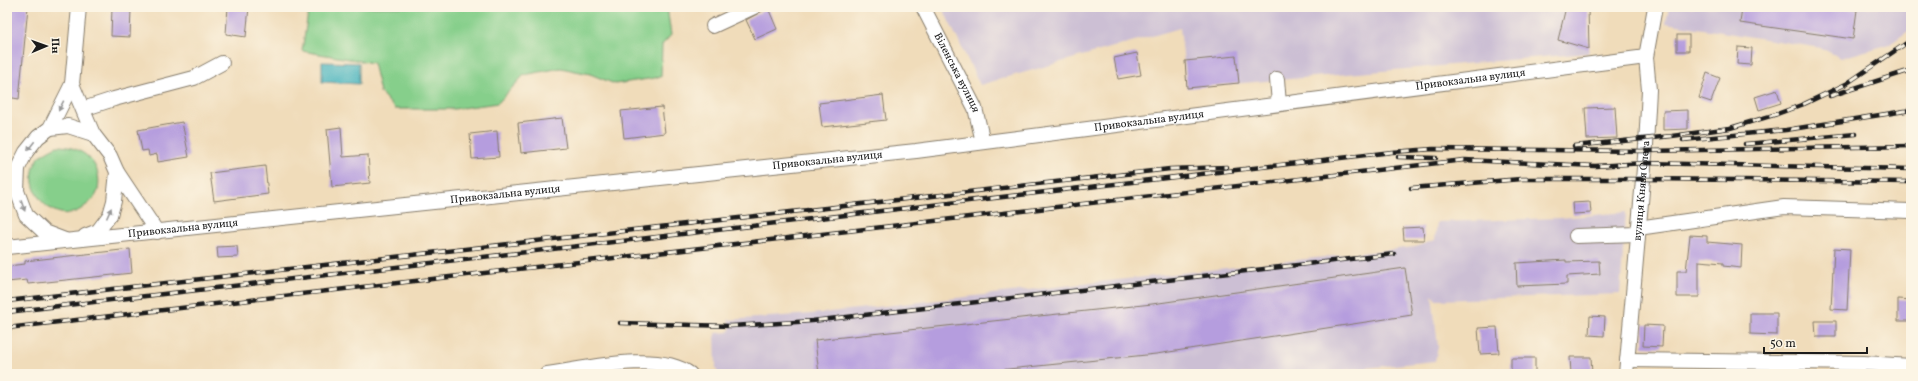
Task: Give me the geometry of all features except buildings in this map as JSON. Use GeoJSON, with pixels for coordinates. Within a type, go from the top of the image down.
{"type":"FeatureCollection","features":[{"type":"Feature","properties":{"kind":"street"},"geometry":{"type":"LineString","coordinates":[[7,179],[12,167],[38,137],[50,128],[72,84],[79,7]]}},
{"type":"Feature","properties":{"kind":"street"},"geometry":{"type":"LineString","coordinates":[[712,26],[754,7]]}},
{"type":"Feature","properties":{"kind":"street","name":"Віленська вулиця"},"geometry":{"type":"LineString","coordinates":[[923,7],[975,108],[983,142]]}},
{"type":"Feature","properties":{"kind":"street","name":"вулиця Князя Олега"},"geometry":{"type":"LineString","coordinates":[[1626,367],[1645,163],[1649,90],[1646,57],[1655,7]]}},
{"type":"Feature","properties":{"kind":"street","name":"Привокзальна вулиця"},"geometry":{"type":"LineString","coordinates":[[7,247],[916,151],[1646,57]]}},
{"type":"Feature","properties":{"kind":"street"},"geometry":{"type":"LineString","coordinates":[[83,109],[114,99],[194,78],[222,63]]}},
{"type":"Feature","properties":{"kind":"street"},"geometry":{"type":"LineString","coordinates":[[1277,79],[1279,104]]}},
{"type":"Feature","properties":{"kind":"street"},"geometry":{"type":"LineString","coordinates":[[72,84],[93,134],[110,156],[117,172],[156,232]]}},
{"type":"Feature","properties":{"kind":"street"},"geometry":{"type":"LineString","coordinates":[[50,128],[68,126],[93,134]]}},
{"type":"Feature","properties":{"kind":"street"},"geometry":{"type":"LineString","coordinates":[[12,167],[26,215],[44,232],[68,241],[98,231],[110,215],[114,201],[117,172]]}},
{"type":"Feature","properties":{"kind":"street"},"geometry":{"type":"LineString","coordinates":[[1576,236],[1638,231],[1784,207],[1911,210]]}},
{"type":"Feature","properties":{"kind":"street"},"geometry":{"type":"LineString","coordinates":[[547,374],[624,363],[661,362],[690,374]]}},
{"type":"Feature","properties":{"kind":"street"},"geometry":{"type":"LineString","coordinates":[[1626,367],[1864,363],[1911,366]]}},
{"type":"Feature","properties":{"kind":"shaded area"},"geometry":{"type":"Polygon","coordinates":[[[942,7],[1588,7],[1589,49],[1588,53],[1187,88],[1180,28],[980,85],[942,7]]]}},
{"type":"Feature","properties":{"kind":"shaded area"},"geometry":{"type":"Polygon","coordinates":[[[1669,7],[1911,7],[1911,29],[1890,44],[1841,58],[1821,48],[1666,23],[1669,7]]]}},
{"type":"Feature","properties":{"kind":"shaded area"},"geometry":{"type":"Polygon","coordinates":[[[1626,212],[1620,294],[1436,300],[1432,295],[1438,347],[1435,361],[1305,374],[718,374],[716,367],[715,333],[729,332],[731,326],[728,320],[812,314],[1415,247],[1435,240],[1437,222],[1561,218],[1626,212]]]}},
{"type":"Feature","properties":{"kind":"green space"},"geometry":{"type":"Polygon","coordinates":[[[309,7],[667,7],[671,35],[662,45],[661,77],[615,84],[590,74],[561,68],[524,75],[498,103],[454,109],[395,109],[380,92],[373,63],[302,51],[309,7]]]}},
{"type":"Feature","properties":{"kind":"green space"},"geometry":{"type":"Polygon","coordinates":[[[57,146],[75,149],[83,153],[94,164],[97,172],[99,180],[96,195],[89,203],[75,212],[64,213],[54,211],[45,204],[38,195],[34,185],[33,173],[36,162],[42,154],[57,146]]]}},
{"type":"Feature","properties":{"kind":"water"},"geometry":{"type":"Polygon","coordinates":[[[322,62],[359,63],[359,84],[322,82],[322,62]]]}},
{"type":"Feature","properties":{"kind":"railway"},"geometry":{"type":"LineString","coordinates":[[1574,146],[1672,136],[1730,128],[1777,114],[1804,104],[1846,84],[1911,40]]}},
{"type":"Feature","properties":{"kind":"railway"},"geometry":{"type":"LineString","coordinates":[[1830,96],[1911,70]]}},
{"type":"Feature","properties":{"kind":"railway"},"geometry":{"type":"LineString","coordinates":[[1683,140],[1786,130],[1911,110]]}},
{"type":"Feature","properties":{"kind":"railway"},"geometry":{"type":"LineString","coordinates":[[1745,144],[1856,134]]}},
{"type":"Feature","properties":{"kind":"railway"},"geometry":{"type":"LineString","coordinates":[[7,312],[1392,152],[1433,149],[1646,151],[1911,146]]}},
{"type":"Feature","properties":{"kind":"railway"},"geometry":{"type":"LineString","coordinates":[[1398,157],[1436,158]]}},
{"type":"Feature","properties":{"kind":"railway"},"geometry":{"type":"LineString","coordinates":[[7,328],[1464,160],[1595,166],[1645,163],[1911,169]]}},
{"type":"Feature","properties":{"kind":"railway"},"geometry":{"type":"LineString","coordinates":[[7,301],[1170,169],[1227,167]]}},
{"type":"Feature","properties":{"kind":"railway"},"geometry":{"type":"LineString","coordinates":[[1411,188],[1521,179],[1911,182]]}},
{"type":"Feature","properties":{"kind":"railway"},"geometry":{"type":"LineString","coordinates":[[620,323],[731,326],[812,321],[1394,254]]}}]}
